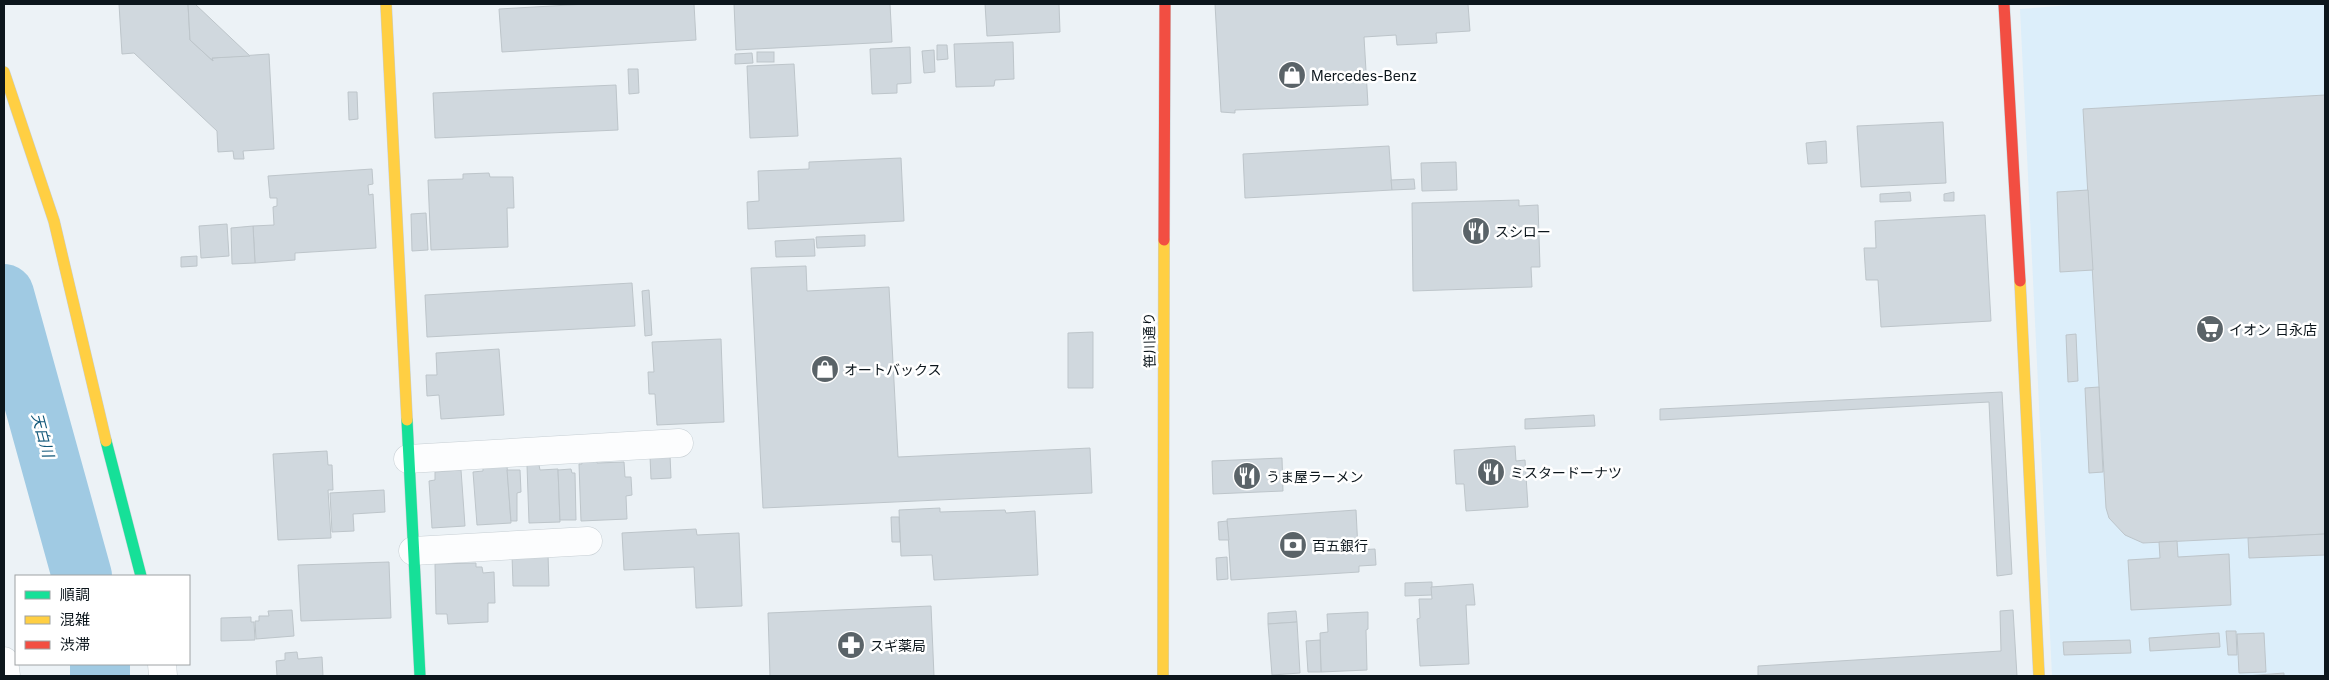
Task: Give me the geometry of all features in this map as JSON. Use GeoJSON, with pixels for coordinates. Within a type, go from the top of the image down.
{"type":"FeatureCollection","features":[{"type":"Feature","properties":{"kind":"street"},"geometry":{"type":"LineString","coordinates":[[386,4],[420,676]]}},
{"type":"Feature","properties":{"kind":"street","name":"笹川通り"},"geometry":{"type":"LineString","coordinates":[[1163,676],[1164,4]]}},
{"type":"Feature","properties":{"kind":"street"},"geometry":{"type":"LineString","coordinates":[[2004,4],[2023,334],[2039,676]]}},
{"type":"Feature","properties":{"kind":"street"},"geometry":{"type":"LineString","coordinates":[[4,72],[54,221],[101,420],[141,575]]}},
{"type":"Feature","properties":{"kind":"street"},"geometry":{"type":"LineString","coordinates":[[408,459],[678,443]]}},
{"type":"Feature","properties":{"kind":"street"},"geometry":{"type":"LineString","coordinates":[[413,551],[588,542]]}},
{"type":"Feature","properties":{"kind":"street"},"geometry":{"type":"LineString","coordinates":[[4,661],[6,676]]}},
{"type":"Feature","properties":{"kind":"shaded area"},"geometry":{"type":"Polygon","coordinates":[[[2084,4],[2325,4],[2325,676],[2052,676],[2020,9],[2084,4]]]}},
{"type":"Feature","properties":{"kind":"building"},"geometry":{"type":"Polygon","coordinates":[[[119,4],[188,4],[190,40],[213,61],[212,58],[269,54],[274,149],[243,151],[244,159],[234,159],[233,151],[218,152],[217,131],[134,53],[122,54],[119,4]]]}},
{"type":"Feature","properties":{"kind":"building"},"geometry":{"type":"Polygon","coordinates":[[[188,4],[195,4],[250,56],[212,58],[213,61],[190,40],[188,4]]]}},
{"type":"Feature","properties":{"kind":"building"},"geometry":{"type":"Polygon","coordinates":[[[587,4],[694,4],[696,40],[502,52],[499,9],[587,4]]]}},
{"type":"Feature","properties":{"kind":"building"},"geometry":{"type":"Polygon","coordinates":[[[734,4],[890,4],[892,42],[736,50],[734,4]]]}},
{"type":"Feature","properties":{"kind":"building"},"geometry":{"type":"Polygon","coordinates":[[[985,4],[1059,4],[1060,32],[987,36],[985,4]]]}},
{"type":"Feature","properties":{"kind":"building","name":"Mercedes-Benz"},"geometry":{"type":"Polygon","coordinates":[[[1215,4],[1468,4],[1470,31],[1436,33],[1437,43],[1397,45],[1396,35],[1364,37],[1368,105],[1235,110],[1235,113],[1221,112],[1215,4]]]}},
{"type":"Feature","properties":{"kind":"building"},"geometry":{"type":"Polygon","coordinates":[[[1013,42],[1014,79],[995,80],[994,86],[956,87],[954,44],[1013,42]]]}},
{"type":"Feature","properties":{"kind":"building"},"geometry":{"type":"Polygon","coordinates":[[[937,45],[947,45],[948,59],[937,60],[937,45]]]}},
{"type":"Feature","properties":{"kind":"building"},"geometry":{"type":"Polygon","coordinates":[[[910,47],[911,83],[897,84],[897,93],[872,94],[870,49],[910,47]]]}},
{"type":"Feature","properties":{"kind":"building"},"geometry":{"type":"Polygon","coordinates":[[[934,50],[935,72],[924,73],[922,51],[934,50]]]}},
{"type":"Feature","properties":{"kind":"building"},"geometry":{"type":"Polygon","coordinates":[[[757,52],[774,52],[774,62],[757,62],[757,52]]]}},
{"type":"Feature","properties":{"kind":"building"},"geometry":{"type":"Polygon","coordinates":[[[752,53],[753,63],[735,64],[735,54],[752,53]]]}},
{"type":"Feature","properties":{"kind":"building"},"geometry":{"type":"Polygon","coordinates":[[[794,64],[798,136],[750,138],[747,66],[794,64]]]}},
{"type":"Feature","properties":{"kind":"building"},"geometry":{"type":"Polygon","coordinates":[[[628,69],[638,69],[639,93],[629,94],[628,69]]]}},
{"type":"Feature","properties":{"kind":"building"},"geometry":{"type":"Polygon","coordinates":[[[616,85],[618,130],[435,138],[433,93],[616,85]]]}},
{"type":"Feature","properties":{"kind":"building"},"geometry":{"type":"Polygon","coordinates":[[[348,92],[357,92],[358,119],[349,120],[348,92]]]}},
{"type":"Feature","properties":{"kind":"building","name":"イオン 日永店"},"geometry":{"type":"Polygon","coordinates":[[[2325,95],[2325,534],[2143,543],[2125,535],[2109,518],[2106,508],[2083,109],[2325,95]]]}},
{"type":"Feature","properties":{"kind":"building"},"geometry":{"type":"Polygon","coordinates":[[[1943,122],[1946,183],[1861,187],[1857,126],[1943,122]]]}},
{"type":"Feature","properties":{"kind":"building"},"geometry":{"type":"Polygon","coordinates":[[[1826,141],[1827,163],[1808,164],[1806,143],[1826,141]]]}},
{"type":"Feature","properties":{"kind":"building"},"geometry":{"type":"Polygon","coordinates":[[[1389,146],[1392,190],[1245,198],[1243,154],[1389,146]]]}},
{"type":"Feature","properties":{"kind":"building"},"geometry":{"type":"Polygon","coordinates":[[[901,158],[904,221],[748,229],[747,202],[759,201],[758,171],[809,169],[809,162],[901,158]]]}},
{"type":"Feature","properties":{"kind":"building"},"geometry":{"type":"Polygon","coordinates":[[[1456,162],[1457,190],[1422,191],[1421,163],[1456,162]]]}},
{"type":"Feature","properties":{"kind":"building"},"geometry":{"type":"Polygon","coordinates":[[[372,169],[373,184],[368,185],[369,195],[373,194],[376,248],[295,253],[295,260],[255,263],[253,226],[274,225],[273,207],[277,206],[277,198],[270,198],[268,176],[372,169]]]}},
{"type":"Feature","properties":{"kind":"building"},"geometry":{"type":"Polygon","coordinates":[[[489,173],[490,177],[513,177],[514,208],[507,208],[508,247],[431,250],[428,180],[463,179],[463,174],[489,173]]]}},
{"type":"Feature","properties":{"kind":"building"},"geometry":{"type":"Polygon","coordinates":[[[1414,179],[1415,189],[1392,190],[1391,180],[1414,179]]]}},
{"type":"Feature","properties":{"kind":"building"},"geometry":{"type":"Polygon","coordinates":[[[2088,190],[2093,270],[2060,272],[2057,192],[2088,190]]]}},
{"type":"Feature","properties":{"kind":"building"},"geometry":{"type":"Polygon","coordinates":[[[1910,192],[1911,201],[1880,202],[1880,194],[1910,192]]]}},
{"type":"Feature","properties":{"kind":"building"},"geometry":{"type":"Polygon","coordinates":[[[1954,192],[1954,201],[1944,201],[1944,194],[1954,192]]]}},
{"type":"Feature","properties":{"kind":"building","name":"スシロー"},"geometry":{"type":"Polygon","coordinates":[[[1519,200],[1519,206],[1538,205],[1540,267],[1531,267],[1532,287],[1413,291],[1412,203],[1519,200]]]}},
{"type":"Feature","properties":{"kind":"building"},"geometry":{"type":"Polygon","coordinates":[[[426,213],[428,250],[412,251],[411,214],[426,213]]]}},
{"type":"Feature","properties":{"kind":"building"},"geometry":{"type":"Polygon","coordinates":[[[1985,215],[1991,321],[1881,327],[1878,280],[1866,280],[1864,248],[1876,248],[1875,221],[1985,215]]]}},
{"type":"Feature","properties":{"kind":"building"},"geometry":{"type":"Polygon","coordinates":[[[227,224],[229,256],[201,258],[199,226],[227,224]]]}},
{"type":"Feature","properties":{"kind":"building"},"geometry":{"type":"Polygon","coordinates":[[[253,226],[255,263],[232,264],[231,228],[253,226]]]}},
{"type":"Feature","properties":{"kind":"building"},"geometry":{"type":"Polygon","coordinates":[[[865,235],[865,246],[817,248],[816,237],[865,235]]]}},
{"type":"Feature","properties":{"kind":"building"},"geometry":{"type":"Polygon","coordinates":[[[814,239],[815,256],[776,257],[775,241],[814,239]]]}},
{"type":"Feature","properties":{"kind":"building"},"geometry":{"type":"Polygon","coordinates":[[[197,256],[197,266],[181,267],[181,257],[197,256]]]}},
{"type":"Feature","properties":{"kind":"building","name":"オートバックス"},"geometry":{"type":"Polygon","coordinates":[[[806,266],[807,291],[889,287],[898,457],[1090,448],[1092,493],[763,508],[751,268],[806,266]]]}},
{"type":"Feature","properties":{"kind":"building"},"geometry":{"type":"Polygon","coordinates":[[[632,283],[635,326],[427,337],[425,295],[632,283]]]}},
{"type":"Feature","properties":{"kind":"building"},"geometry":{"type":"Polygon","coordinates":[[[649,290],[652,335],[645,336],[642,291],[649,290]]]}},
{"type":"Feature","properties":{"kind":"building"},"geometry":{"type":"Polygon","coordinates":[[[1093,332],[1093,388],[1068,388],[1068,333],[1093,332]]]}},
{"type":"Feature","properties":{"kind":"building"},"geometry":{"type":"Polygon","coordinates":[[[2076,334],[2078,381],[2068,382],[2066,335],[2076,334]]]}},
{"type":"Feature","properties":{"kind":"building"},"geometry":{"type":"Polygon","coordinates":[[[721,339],[724,422],[657,425],[655,394],[649,394],[648,372],[654,372],[652,342],[721,339]]]}},
{"type":"Feature","properties":{"kind":"building"},"geometry":{"type":"Polygon","coordinates":[[[499,349],[504,415],[441,419],[439,395],[427,396],[426,375],[437,375],[436,353],[499,349]]]}},
{"type":"Feature","properties":{"kind":"building"},"geometry":{"type":"Polygon","coordinates":[[[2099,387],[2103,472],[2089,473],[2085,388],[2099,387]]]}},
{"type":"Feature","properties":{"kind":"building"},"geometry":{"type":"Polygon","coordinates":[[[2002,392],[2012,574],[1997,576],[1989,402],[1660,420],[1660,409],[2002,392]]]}},
{"type":"Feature","properties":{"kind":"building"},"geometry":{"type":"Polygon","coordinates":[[[1594,415],[1595,426],[1525,429],[1525,419],[1594,415]]]}},
{"type":"Feature","properties":{"kind":"building","name":"ミスタードーナツ"},"geometry":{"type":"Polygon","coordinates":[[[1515,446],[1516,461],[1525,460],[1528,507],[1466,511],[1464,484],[1456,484],[1454,450],[1515,446]]]}},
{"type":"Feature","properties":{"kind":"building"},"geometry":{"type":"Polygon","coordinates":[[[327,451],[328,465],[332,465],[333,490],[328,490],[331,538],[278,540],[273,454],[327,451]]]}},
{"type":"Feature","properties":{"kind":"building"},"geometry":{"type":"Polygon","coordinates":[[[670,455],[671,478],[651,479],[650,456],[670,455]]]}},
{"type":"Feature","properties":{"kind":"building"},"geometry":{"type":"Polygon","coordinates":[[[597,458],[597,463],[624,462],[625,477],[631,477],[632,495],[626,496],[627,519],[581,521],[579,464],[582,464],[581,459],[597,458]]]}},
{"type":"Feature","properties":{"kind":"building","name":"うま屋ラーメン"},"geometry":{"type":"Polygon","coordinates":[[[1282,458],[1283,491],[1213,494],[1212,461],[1282,458]]]}},
{"type":"Feature","properties":{"kind":"building"},"geometry":{"type":"Polygon","coordinates":[[[527,465],[539,465],[540,470],[558,469],[560,522],[529,523],[527,465]]]}},
{"type":"Feature","properties":{"kind":"building"},"geometry":{"type":"Polygon","coordinates":[[[507,466],[511,523],[477,525],[473,472],[483,471],[483,468],[507,466]]]}},
{"type":"Feature","properties":{"kind":"building"},"geometry":{"type":"Polygon","coordinates":[[[571,469],[572,473],[575,473],[576,520],[560,520],[558,470],[571,469]]]}},
{"type":"Feature","properties":{"kind":"building"},"geometry":{"type":"Polygon","coordinates":[[[461,470],[465,526],[432,528],[429,481],[435,480],[435,472],[461,470]]]}},
{"type":"Feature","properties":{"kind":"building"},"geometry":{"type":"Polygon","coordinates":[[[507,470],[520,470],[521,492],[517,493],[517,521],[511,521],[507,470]]]}},
{"type":"Feature","properties":{"kind":"building"},"geometry":{"type":"Polygon","coordinates":[[[384,490],[385,512],[353,514],[354,531],[332,532],[330,493],[384,490]]]}},
{"type":"Feature","properties":{"kind":"building"},"geometry":{"type":"Polygon","coordinates":[[[940,508],[940,512],[1005,510],[1006,513],[1035,511],[1038,575],[934,580],[932,555],[901,556],[899,510],[940,508]]]}},
{"type":"Feature","properties":{"kind":"building","name":"百五銀行"},"geometry":{"type":"Polygon","coordinates":[[[1356,510],[1358,550],[1375,549],[1376,565],[1359,566],[1359,572],[1231,580],[1227,519],[1356,510]]]}},
{"type":"Feature","properties":{"kind":"building"},"geometry":{"type":"Polygon","coordinates":[[[891,517],[899,517],[900,542],[892,542],[891,517]]]}},
{"type":"Feature","properties":{"kind":"building"},"geometry":{"type":"Polygon","coordinates":[[[1227,521],[1229,540],[1219,540],[1218,522],[1227,521]]]}},
{"type":"Feature","properties":{"kind":"building"},"geometry":{"type":"Polygon","coordinates":[[[696,529],[697,535],[739,533],[742,606],[696,608],[694,567],[624,570],[622,533],[696,529]]]}},
{"type":"Feature","properties":{"kind":"building"},"geometry":{"type":"Polygon","coordinates":[[[2325,534],[2325,555],[2249,558],[2248,538],[2325,534]]]}},
{"type":"Feature","properties":{"kind":"building"},"geometry":{"type":"Polygon","coordinates":[[[2177,541],[2178,557],[2229,554],[2231,605],[2131,610],[2128,560],[2160,558],[2159,542],[2177,541]]]}},
{"type":"Feature","properties":{"kind":"building"},"geometry":{"type":"Polygon","coordinates":[[[548,554],[549,586],[513,586],[512,555],[548,554]]]}},
{"type":"Feature","properties":{"kind":"building"},"geometry":{"type":"Polygon","coordinates":[[[1227,557],[1228,579],[1217,580],[1216,558],[1227,557]]]}},
{"type":"Feature","properties":{"kind":"building"},"geometry":{"type":"Polygon","coordinates":[[[389,562],[391,618],[301,621],[298,565],[389,562]]]}},
{"type":"Feature","properties":{"kind":"building"},"geometry":{"type":"Polygon","coordinates":[[[476,563],[476,567],[482,567],[483,573],[494,572],[495,603],[488,603],[488,622],[448,624],[447,614],[436,614],[435,564],[476,563]]]}},
{"type":"Feature","properties":{"kind":"building"},"geometry":{"type":"Polygon","coordinates":[[[1432,582],[1432,595],[1405,596],[1405,583],[1432,582]]]}},
{"type":"Feature","properties":{"kind":"building"},"geometry":{"type":"Polygon","coordinates":[[[1473,584],[1475,605],[1466,605],[1469,664],[1420,666],[1417,619],[1420,618],[1419,599],[1432,599],[1431,587],[1473,584]]]}},
{"type":"Feature","properties":{"kind":"building","name":"スギ薬局"},"geometry":{"type":"Polygon","coordinates":[[[931,606],[934,676],[770,676],[768,613],[931,606]]]}},
{"type":"Feature","properties":{"kind":"building"},"geometry":{"type":"Polygon","coordinates":[[[292,610],[294,636],[256,639],[255,621],[259,621],[259,616],[269,616],[268,611],[292,610]]]}},
{"type":"Feature","properties":{"kind":"building"},"geometry":{"type":"Polygon","coordinates":[[[2013,610],[2017,676],[1758,676],[1758,666],[2001,651],[2000,611],[2013,610]]]}},
{"type":"Feature","properties":{"kind":"building"},"geometry":{"type":"Polygon","coordinates":[[[1296,611],[1297,622],[1268,624],[1268,613],[1296,611]]]}},
{"type":"Feature","properties":{"kind":"building"},"geometry":{"type":"Polygon","coordinates":[[[1368,612],[1368,629],[1366,630],[1367,670],[1321,672],[1320,633],[1328,632],[1327,614],[1368,612]]]}},
{"type":"Feature","properties":{"kind":"building"},"geometry":{"type":"Polygon","coordinates":[[[251,617],[251,622],[254,622],[255,640],[221,641],[221,618],[251,617]]]}},
{"type":"Feature","properties":{"kind":"building"},"geometry":{"type":"Polygon","coordinates":[[[1297,622],[1300,673],[1272,675],[1268,624],[1297,622]]]}},
{"type":"Feature","properties":{"kind":"building"},"geometry":{"type":"Polygon","coordinates":[[[2226,631],[2236,631],[2237,655],[2228,655],[2226,631]]]}},
{"type":"Feature","properties":{"kind":"building"},"geometry":{"type":"Polygon","coordinates":[[[2219,633],[2220,647],[2150,651],[2149,638],[2219,633]]]}},
{"type":"Feature","properties":{"kind":"building"},"geometry":{"type":"Polygon","coordinates":[[[2264,633],[2266,672],[2239,673],[2237,634],[2264,633]]]}},
{"type":"Feature","properties":{"kind":"building"},"geometry":{"type":"Polygon","coordinates":[[[1320,640],[1321,672],[1308,672],[1306,641],[1320,640]]]}},
{"type":"Feature","properties":{"kind":"building"},"geometry":{"type":"Polygon","coordinates":[[[2130,640],[2131,653],[2064,655],[2063,642],[2130,640]]]}},
{"type":"Feature","properties":{"kind":"building"},"geometry":{"type":"Polygon","coordinates":[[[297,652],[298,659],[322,657],[323,676],[277,676],[276,661],[285,660],[285,653],[297,652]]]}},
{"type":"Feature","properties":{"kind":"building"},"geometry":{"type":"Polygon","coordinates":[[[2284,673],[2284,676],[2246,676],[2284,673]]]}},
{"type":"Feature","properties":{"kind":"waterway","name":"天白川"},"geometry":{"type":"LineString","coordinates":[[4,294],[82,575]]}},
{"type":"Feature","properties":{"kind":"waterway","name":"天白川"},"geometry":{"type":"LineString","coordinates":[[100,665],[100,676]]}},
{"type":"Feature","properties":{"kind":"traffic: fast"},"geometry":{"type":"LineString","coordinates":[[407,420],[420,676]]}},
{"type":"Feature","properties":{"kind":"traffic: fast"},"geometry":{"type":"LineString","coordinates":[[106,441],[141,575]]}},
{"type":"Feature","properties":{"kind":"traffic: slow"},"geometry":{"type":"LineString","coordinates":[[386,4],[407,420]]}},
{"type":"Feature","properties":{"kind":"traffic: slow"},"geometry":{"type":"LineString","coordinates":[[4,72],[54,221],[106,441]]}},
{"type":"Feature","properties":{"kind":"traffic: slow"},"geometry":{"type":"LineString","coordinates":[[1163,676],[1164,240]]}},
{"type":"Feature","properties":{"kind":"traffic: slow"},"geometry":{"type":"LineString","coordinates":[[2020,281],[2039,676]]}},
{"type":"Feature","properties":{"kind":"traffic: jam"},"geometry":{"type":"LineString","coordinates":[[1164,240],[1165,4]]}},
{"type":"Feature","properties":{"kind":"traffic: jam"},"geometry":{"type":"LineString","coordinates":[[2004,4],[2020,281]]}},
{"type":"Feature","properties":{"kind":"place","name":"Mercedes-Benz"},"geometry":{"type":"Point","coordinates":[1292,75]}},
{"type":"Feature","properties":{"kind":"place","name":"スシロー"},"geometry":{"type":"Point","coordinates":[1476,231]}},
{"type":"Feature","properties":{"kind":"place","name":"イオン 日永店"},"geometry":{"type":"Point","coordinates":[2210,329]}},
{"type":"Feature","properties":{"kind":"place","name":"オートバックス"},"geometry":{"type":"Point","coordinates":[825,369]}},
{"type":"Feature","properties":{"kind":"place","name":"ミスタードーナツ"},"geometry":{"type":"Point","coordinates":[1491,472]}},
{"type":"Feature","properties":{"kind":"place","name":"うま屋ラーメン"},"geometry":{"type":"Point","coordinates":[1247,476]}},
{"type":"Feature","properties":{"kind":"place","name":"百五銀行"},"geometry":{"type":"Point","coordinates":[1293,545]}},
{"type":"Feature","properties":{"kind":"place","name":"スギ薬局"},"geometry":{"type":"Point","coordinates":[851,645]}}]}
